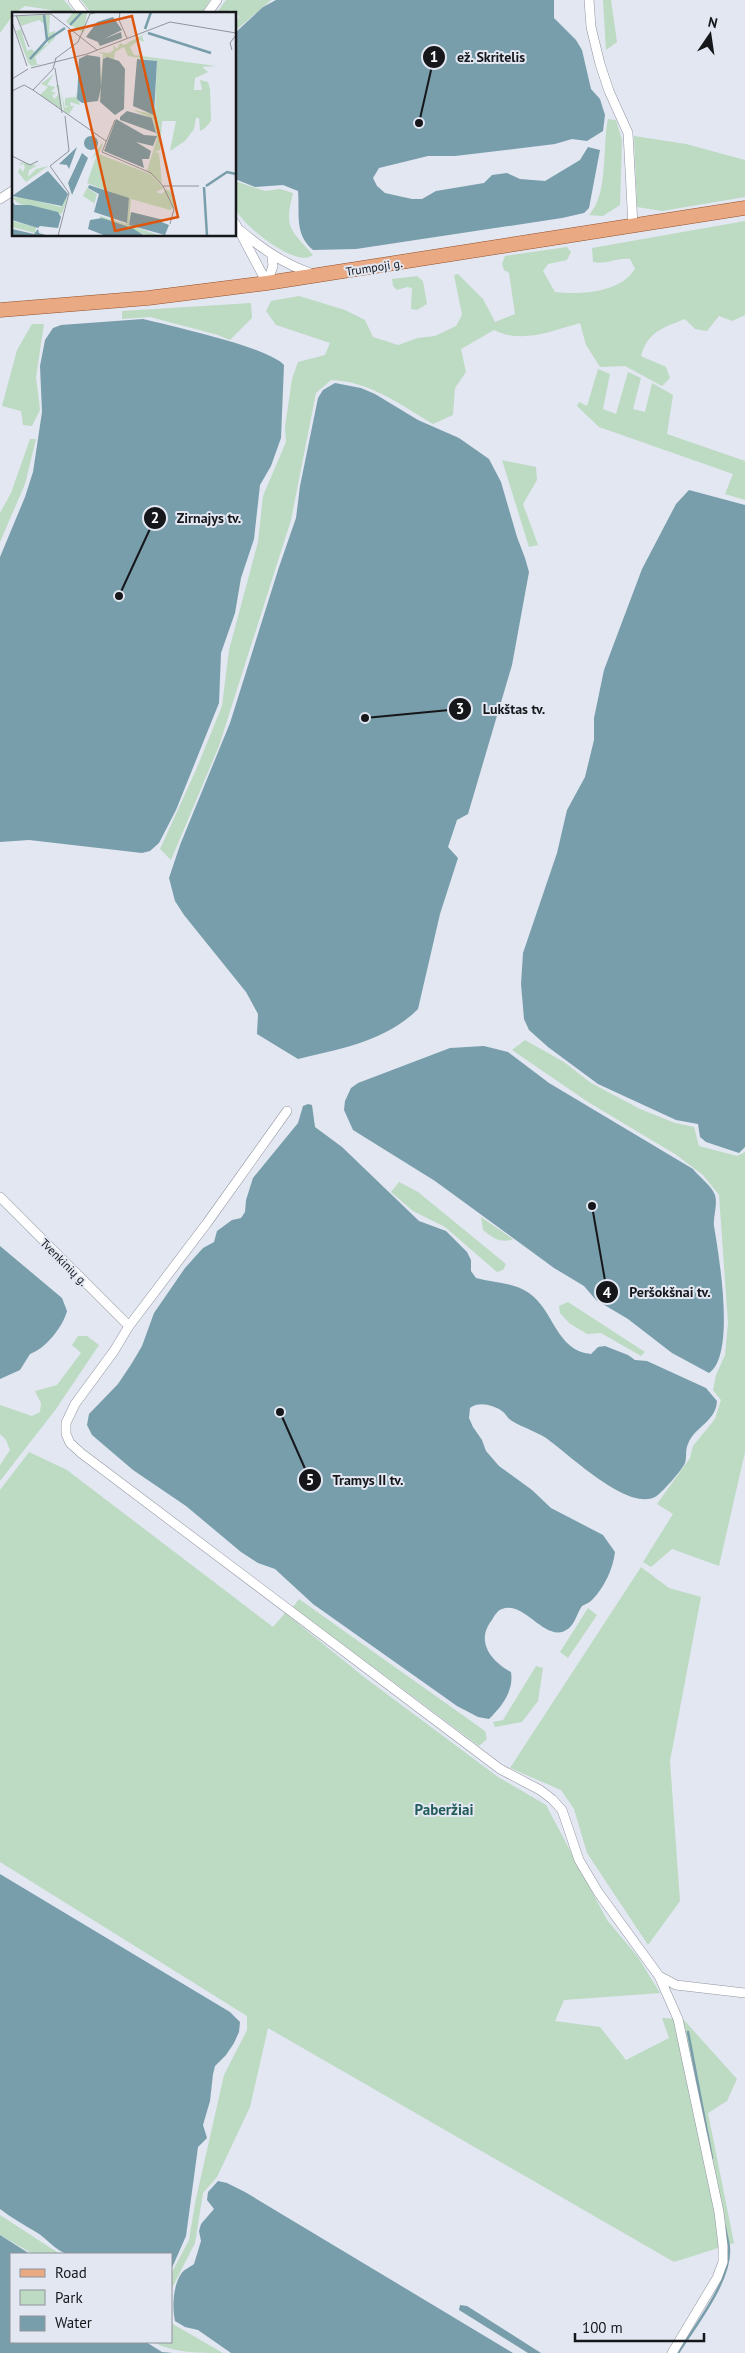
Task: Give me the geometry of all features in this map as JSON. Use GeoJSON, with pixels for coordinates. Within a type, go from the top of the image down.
{"type":"FeatureCollection","features":[{"type":"Feature","properties":{"kind":"main road","name":"Trumpoji g."},"geometry":{"type":"LineString","coordinates":[[0,310],[148,298],[320,276],[745,208]]}},
{"type":"Feature","properties":{"kind":"street"},"geometry":{"type":"LineString","coordinates":[[73,0],[82,12]]}},
{"type":"Feature","properties":{"kind":"street"},"geometry":{"type":"LineString","coordinates":[[208,12],[217,0]]}},
{"type":"Feature","properties":{"kind":"street"},"geometry":{"type":"LineString","coordinates":[[589,0],[591,27],[600,64],[609,92],[628,133],[633,226]]}},
{"type":"Feature","properties":{"kind":"street"},"geometry":{"type":"LineString","coordinates":[[0,199],[12,191]]}},
{"type":"Feature","properties":{"kind":"street"},"geometry":{"type":"LineString","coordinates":[[236,224],[267,283]]}},
{"type":"Feature","properties":{"kind":"street"},"geometry":{"type":"LineString","coordinates":[[241,231],[272,256],[294,267],[320,276]]}},
{"type":"Feature","properties":{"kind":"street"},"geometry":{"type":"LineString","coordinates":[[267,283],[273,266],[272,256]]}},
{"type":"Feature","properties":{"kind":"street"},"geometry":{"type":"LineString","coordinates":[[287,1111],[207,1223],[129,1326],[114,1351],[75,1404],[66,1423],[66,1434],[70,1443],[81,1454],[500,1769],[552,1799],[562,1810],[579,1860],[598,1892],[659,1976],[678,2019],[686,2054],[718,2212],[723,2246],[723,2262],[717,2278],[672,2353]]}},
{"type":"Feature","properties":{"kind":"street","name":"Tvenkinių g."},"geometry":{"type":"LineString","coordinates":[[0,1197],[129,1326]]}},
{"type":"Feature","properties":{"kind":"street"},"geometry":{"type":"LineString","coordinates":[[659,1976],[676,1985],[745,1993]]}},
{"type":"Feature","properties":{"kind":"green space"},"geometry":{"type":"Polygon","coordinates":[[[0,0],[64,0],[74,12],[52,12],[51,10],[25,6],[17,12],[12,12],[12,17],[0,33],[0,0]]]}},
{"type":"Feature","properties":{"kind":"green space"},"geometry":{"type":"Polygon","coordinates":[[[81,0],[210,0],[202,12],[90,12],[81,0]]]}},
{"type":"Feature","properties":{"kind":"green space"},"geometry":{"type":"Polygon","coordinates":[[[226,0],[271,0],[236,30],[236,22],[239,17],[237,12],[231,10],[229,12],[217,12],[226,0]]]}},
{"type":"Feature","properties":{"kind":"green space"},"geometry":{"type":"Polygon","coordinates":[[[603,0],[611,0],[617,42],[606,50],[603,0]]]}},
{"type":"Feature","properties":{"kind":"green space"},"geometry":{"type":"Polygon","coordinates":[[[608,119],[616,120],[622,140],[620,205],[603,216],[589,215],[600,195],[608,119]]]}},
{"type":"Feature","properties":{"kind":"green space"},"geometry":{"type":"Polygon","coordinates":[[[634,136],[686,144],[745,160],[745,197],[662,211],[637,207],[634,136]]]}},
{"type":"Feature","properties":{"kind":"green space"},"geometry":{"type":"Polygon","coordinates":[[[236,181],[265,191],[280,189],[293,193],[289,221],[294,233],[313,255],[305,258],[283,251],[258,234],[236,209],[236,181]]]}},
{"type":"Feature","properties":{"kind":"green space"},"geometry":{"type":"Polygon","coordinates":[[[745,221],[745,315],[732,321],[719,316],[707,331],[695,329],[685,319],[663,328],[652,336],[641,356],[666,367],[670,378],[662,386],[625,366],[600,367],[586,345],[580,323],[537,335],[526,336],[504,334],[494,330],[461,349],[466,372],[455,388],[453,415],[433,424],[372,389],[345,381],[331,380],[316,393],[291,520],[219,746],[171,860],[160,849],[196,770],[222,706],[229,650],[258,542],[263,496],[286,442],[285,427],[292,379],[298,362],[325,355],[330,343],[276,325],[266,311],[271,301],[299,296],[345,310],[365,320],[373,337],[398,345],[418,338],[435,336],[456,326],[462,315],[454,275],[458,274],[483,299],[495,322],[515,314],[509,273],[504,270],[502,264],[505,256],[567,247],[571,252],[567,260],[548,264],[543,271],[555,292],[599,291],[620,283],[635,269],[630,259],[602,263],[593,262],[592,248],[745,221]]]}},
{"type":"Feature","properties":{"kind":"green space"},"geometry":{"type":"Polygon","coordinates":[[[417,276],[423,281],[427,304],[417,310],[411,309],[412,288],[407,287],[397,290],[393,286],[392,279],[417,276]]]}},
{"type":"Feature","properties":{"kind":"green space"},"geometry":{"type":"Polygon","coordinates":[[[251,303],[252,318],[230,340],[150,317],[122,319],[122,311],[251,303]]]}},
{"type":"Feature","properties":{"kind":"green space"},"geometry":{"type":"Polygon","coordinates":[[[32,324],[44,324],[36,377],[40,410],[32,426],[23,425],[21,411],[2,406],[17,350],[32,324]]]}},
{"type":"Feature","properties":{"kind":"green space"},"geometry":{"type":"Polygon","coordinates":[[[598,369],[610,374],[603,409],[616,414],[628,372],[641,378],[633,409],[645,412],[652,383],[673,395],[667,434],[745,461],[745,500],[725,494],[733,474],[599,427],[577,406],[579,402],[587,406],[598,369]]]}},
{"type":"Feature","properties":{"kind":"green space"},"geometry":{"type":"Polygon","coordinates":[[[30,439],[36,439],[25,484],[0,542],[0,513],[11,493],[30,439]]]}},
{"type":"Feature","properties":{"kind":"green space"},"geometry":{"type":"Polygon","coordinates":[[[502,460],[536,467],[537,480],[523,504],[538,545],[529,547],[502,460]]]}},
{"type":"Feature","properties":{"kind":"green space"},"geometry":{"type":"Polygon","coordinates":[[[525,1040],[564,1062],[591,1083],[640,1109],[675,1123],[694,1127],[699,1146],[737,1156],[745,1152],[745,1452],[719,1566],[672,1549],[651,1567],[643,1562],[673,1514],[657,1504],[690,1458],[693,1446],[715,1419],[721,1400],[713,1390],[716,1375],[725,1355],[728,1323],[719,1195],[703,1175],[675,1154],[588,1102],[512,1050],[525,1040]]]}},
{"type":"Feature","properties":{"kind":"green space"},"geometry":{"type":"Polygon","coordinates":[[[399,1182],[418,1192],[506,1264],[503,1270],[497,1272],[445,1227],[413,1211],[391,1192],[399,1182]]]}},
{"type":"Feature","properties":{"kind":"green space"},"geometry":{"type":"Polygon","coordinates":[[[481,1217],[513,1239],[505,1241],[490,1235],[483,1230],[481,1217]]]}},
{"type":"Feature","properties":{"kind":"green space"},"geometry":{"type":"Polygon","coordinates":[[[568,1302],[645,1352],[641,1356],[601,1333],[587,1334],[569,1323],[560,1313],[559,1306],[568,1302]]]}},
{"type":"Feature","properties":{"kind":"green space"},"geometry":{"type":"Polygon","coordinates":[[[78,1336],[87,1336],[99,1345],[56,1409],[0,1481],[0,1465],[10,1450],[6,1440],[0,1434],[0,1405],[32,1416],[40,1412],[41,1403],[35,1391],[57,1385],[81,1353],[72,1345],[78,1336]]]}},
{"type":"Feature","properties":{"kind":"green space"},"geometry":{"type":"Polygon","coordinates":[[[29,1452],[67,1470],[273,1627],[285,1613],[364,1677],[498,1777],[546,1805],[607,1920],[638,1957],[660,1993],[564,2000],[555,2021],[600,2027],[626,2060],[669,2038],[662,2018],[683,2019],[737,2079],[727,2101],[708,2113],[734,2243],[674,2262],[268,2028],[250,2107],[217,2177],[203,2193],[195,2243],[172,2288],[172,2272],[189,2240],[195,2203],[224,2075],[247,2030],[247,2016],[0,1862],[0,1490],[29,1452]]]}},
{"type":"Feature","properties":{"kind":"green space"},"geometry":{"type":"Polygon","coordinates":[[[641,1567],[669,1588],[701,1597],[670,1761],[680,1901],[648,1945],[587,1853],[574,1809],[561,1790],[510,1768],[641,1567]]]}},
{"type":"Feature","properties":{"kind":"green space"},"geometry":{"type":"Polygon","coordinates":[[[299,1599],[485,1731],[487,1739],[479,1746],[293,1607],[299,1599]]]}},
{"type":"Feature","properties":{"kind":"green space"},"geometry":{"type":"Polygon","coordinates":[[[588,1608],[597,1615],[568,1658],[560,1652],[588,1608]]]}},
{"type":"Feature","properties":{"kind":"green space"},"geometry":{"type":"Polygon","coordinates":[[[536,1666],[543,1668],[538,1701],[522,1722],[495,1727],[493,1722],[503,1720],[536,1666]]]}},
{"type":"Feature","properties":{"kind":"green space"},"geometry":{"type":"Polygon","coordinates":[[[0,2215],[58,2253],[31,2253],[0,2235],[0,2215]]]}},
{"type":"Feature","properties":{"kind":"green space"},"geometry":{"type":"Polygon","coordinates":[[[172,2324],[223,2353],[178,2350],[156,2343],[172,2343],[172,2324]]]}},
{"type":"Feature","properties":{"kind":"water"},"geometry":{"type":"Polygon","coordinates":[[[276,0],[554,0],[554,18],[576,40],[582,50],[591,89],[600,99],[605,115],[603,131],[587,141],[572,139],[555,144],[455,156],[428,156],[379,168],[373,178],[377,186],[385,193],[412,199],[422,199],[436,191],[484,183],[492,175],[507,173],[520,179],[545,181],[580,160],[588,147],[600,150],[589,208],[584,213],[562,218],[356,249],[313,250],[307,244],[300,230],[298,191],[283,185],[255,187],[236,179],[236,32],[263,7],[276,0]]]}},
{"type":"Feature","properties":{"kind":"water"},"geometry":{"type":"Polygon","coordinates":[[[143,319],[240,344],[274,358],[284,365],[281,438],[271,466],[260,485],[254,539],[241,578],[235,613],[221,653],[219,703],[176,810],[159,843],[150,851],[142,853],[29,840],[0,842],[0,557],[25,497],[33,472],[42,412],[40,366],[45,340],[53,328],[61,325],[143,319]]]}},
{"type":"Feature","properties":{"kind":"water"},"geometry":{"type":"Polygon","coordinates":[[[335,383],[361,388],[375,394],[418,420],[459,438],[489,459],[501,482],[529,572],[512,665],[468,814],[457,820],[448,847],[458,858],[440,914],[418,1009],[392,1029],[377,1036],[346,1047],[298,1059],[257,1034],[258,1014],[246,992],[184,915],[175,901],[169,878],[180,845],[230,723],[296,518],[300,486],[318,398],[323,390],[335,383]]]}},
{"type":"Feature","properties":{"kind":"water"},"geometry":{"type":"Polygon","coordinates":[[[689,490],[745,505],[745,1147],[739,1153],[706,1142],[700,1137],[698,1124],[676,1120],[598,1084],[548,1047],[529,1030],[524,1019],[521,984],[523,953],[557,853],[567,810],[585,777],[594,740],[594,718],[604,670],[642,569],[676,504],[689,490]]]}},
{"type":"Feature","properties":{"kind":"water"},"geometry":{"type":"Polygon","coordinates":[[[484,1046],[508,1052],[549,1083],[693,1169],[713,1191],[716,1199],[714,1226],[722,1281],[724,1326],[722,1347],[717,1363],[709,1373],[672,1353],[628,1319],[596,1300],[584,1286],[554,1268],[435,1181],[353,1130],[344,1110],[345,1101],[351,1088],[358,1083],[450,1048],[484,1046]]]}},
{"type":"Feature","properties":{"kind":"water"},"geometry":{"type":"Polygon","coordinates":[[[312,1105],[315,1127],[342,1147],[419,1221],[446,1231],[467,1252],[471,1260],[471,1271],[476,1278],[510,1285],[529,1293],[544,1309],[563,1338],[570,1346],[579,1351],[591,1354],[598,1347],[605,1346],[628,1355],[635,1360],[647,1361],[706,1388],[717,1401],[713,1414],[691,1438],[687,1446],[685,1463],[680,1470],[658,1495],[643,1499],[630,1496],[615,1489],[584,1468],[546,1438],[512,1421],[498,1409],[482,1404],[470,1408],[469,1418],[473,1427],[482,1440],[486,1451],[499,1466],[532,1490],[551,1508],[603,1535],[615,1552],[604,1584],[590,1602],[582,1606],[568,1629],[560,1632],[552,1631],[511,1608],[501,1610],[495,1615],[487,1628],[485,1643],[497,1662],[511,1672],[511,1686],[506,1698],[489,1719],[478,1717],[457,1706],[313,1604],[275,1569],[258,1563],[241,1552],[186,1506],[133,1470],[92,1435],[87,1425],[89,1414],[118,1384],[132,1363],[142,1346],[154,1313],[185,1268],[203,1248],[214,1242],[217,1231],[232,1220],[241,1218],[245,1212],[246,1200],[253,1178],[298,1123],[303,1106],[312,1105]]]}},
{"type":"Feature","properties":{"kind":"water"},"geometry":{"type":"Polygon","coordinates":[[[0,1246],[62,1298],[67,1311],[62,1324],[53,1337],[42,1347],[30,1354],[20,1370],[0,1379],[0,1246]]]}},
{"type":"Feature","properties":{"kind":"water"},"geometry":{"type":"Polygon","coordinates":[[[0,1874],[230,2012],[240,2022],[239,2032],[234,2043],[215,2066],[210,2101],[203,2125],[207,2138],[198,2147],[186,2236],[172,2268],[172,2253],[66,2253],[55,2248],[40,2235],[0,2209],[0,1874]]]}},
{"type":"Feature","properties":{"kind":"water"},"geometry":{"type":"Polygon","coordinates":[[[218,2181],[227,2183],[245,2192],[513,2353],[231,2353],[198,2330],[185,2327],[175,2321],[173,2303],[175,2290],[182,2273],[194,2264],[201,2241],[199,2231],[201,2224],[214,2209],[207,2200],[208,2192],[218,2181]]]}},
{"type":"Feature","properties":{"kind":"water"},"geometry":{"type":"Polygon","coordinates":[[[0,2235],[28,2253],[10,2253],[10,2343],[148,2343],[162,2352],[173,2353],[0,2353],[0,2235]]]}},
{"type":"Feature","properties":{"kind":"water"},"geometry":{"type":"Polygon","coordinates":[[[460,2305],[467,2306],[541,2353],[528,2353],[459,2310],[460,2305]]]}},
{"type":"Feature","properties":{"kind":"waterway"},"geometry":{"type":"LineString","coordinates":[[688,2032],[712,2158]]}},
{"type":"Feature","properties":{"kind":"waterway"},"geometry":{"type":"LineString","coordinates":[[678,2353],[702,2317],[724,2276],[729,2250],[725,2227]]}},
{"type":"Feature","properties":{"kind":"place","name":"ež. Skritelis"},"geometry":{"type":"Point","coordinates":[419,123]}},
{"type":"Feature","properties":{"kind":"place","name":"Zirnajys tv."},"geometry":{"type":"Point","coordinates":[119,596]}},
{"type":"Feature","properties":{"kind":"place","name":"Lukštas tv."},"geometry":{"type":"Point","coordinates":[365,718]}},
{"type":"Feature","properties":{"kind":"place","name":"Peršokšnai tv."},"geometry":{"type":"Point","coordinates":[592,1206]}},
{"type":"Feature","properties":{"kind":"place","name":"Tramys II tv."},"geometry":{"type":"Point","coordinates":[280,1412]}},
{"type":"Feature","properties":{"kind":"district","name":"Paberžiai"},"geometry":{"type":"Point","coordinates":[444,1809]}}]}
